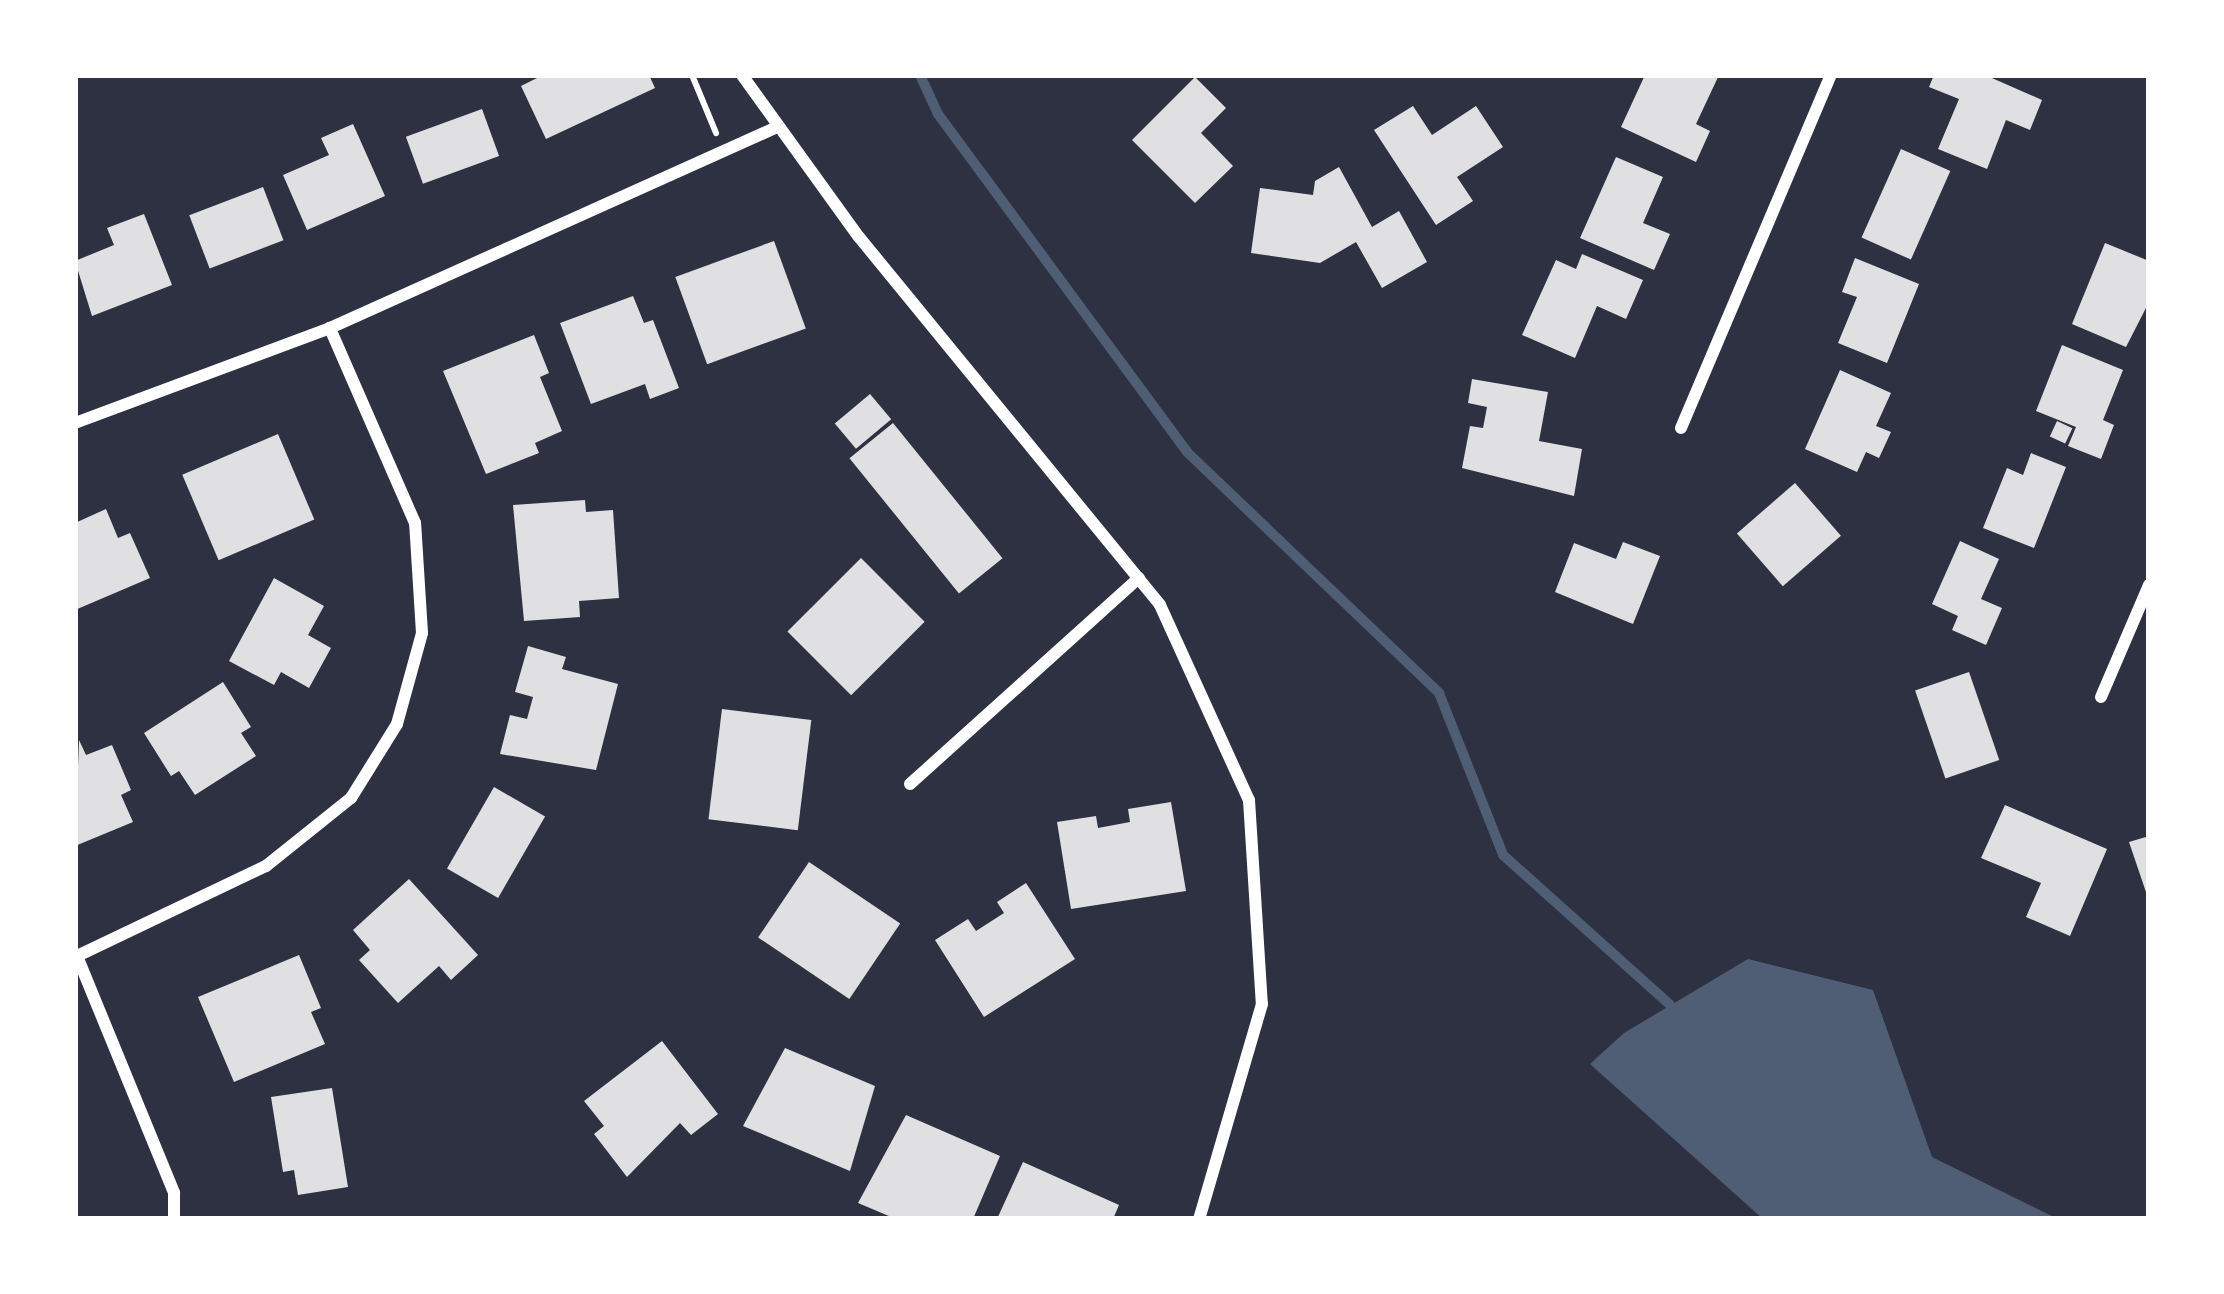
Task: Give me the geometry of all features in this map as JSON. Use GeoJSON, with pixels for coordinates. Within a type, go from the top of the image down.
{"type":"FeatureCollection","features":[{"type":"Feature","properties":{"kind":"street"},"geometry":{"type":"LineString","coordinates":[[742,75],[859,237],[1160,605],[1249,800],[1262,1004],[1199,1219]]}},
{"type":"Feature","properties":{"kind":"street"},"geometry":{"type":"LineString","coordinates":[[1681,428],[1831,75]]}},
{"type":"Feature","properties":{"kind":"street"},"geometry":{"type":"LineString","coordinates":[[75,423],[330,328],[779,126]]}},
{"type":"Feature","properties":{"kind":"street"},"geometry":{"type":"LineString","coordinates":[[174,1219],[174,1193],[76,956],[266,866],[352,798],[397,724],[422,633],[415,523],[330,328]]}},
{"type":"Feature","properties":{"kind":"street"},"geometry":{"type":"LineString","coordinates":[[910,784],[1139,578]]}},
{"type":"Feature","properties":{"kind":"street"},"geometry":{"type":"LineString","coordinates":[[2101,697],[2149,585]]}},
{"type":"Feature","properties":{"kind":"path"},"geometry":{"type":"LineString","coordinates":[[692,75],[723,151]]}},
{"type":"Feature","properties":{"kind":"water"},"geometry":{"type":"Polygon","coordinates":[[[1748,959],[1873,990],[1932,1157],[2058,1219],[1763,1219],[1590,1064],[1624,1033],[1748,959]]]}},
{"type":"Feature","properties":{"kind":"building"},"geometry":{"type":"Polygon","coordinates":[[[543,75],[649,75],[655,88],[546,139],[521,86],[543,75]]]}},
{"type":"Feature","properties":{"kind":"building"},"geometry":{"type":"Polygon","coordinates":[[[1645,75],[1719,75],[1696,124],[1710,131],[1696,162],[1621,127],[1645,75]]]}},
{"type":"Feature","properties":{"kind":"building"},"geometry":{"type":"Polygon","coordinates":[[[1934,75],[1985,75],[2042,100],[2030,130],[2006,120],[1987,169],[1938,149],[1959,99],[1929,87],[1934,75]]]}},
{"type":"Feature","properties":{"kind":"building"},"geometry":{"type":"Polygon","coordinates":[[[1195,77],[1226,108],[1201,133],[1233,166],[1195,203],[1132,140],[1195,77]]]}},
{"type":"Feature","properties":{"kind":"building"},"geometry":{"type":"Polygon","coordinates":[[[1413,106],[1432,135],[1476,106],[1503,147],[1457,177],[1473,201],[1436,225],[1374,130],[1413,106]]]}},
{"type":"Feature","properties":{"kind":"building"},"geometry":{"type":"Polygon","coordinates":[[[482,109],[499,156],[423,184],[406,137],[482,109]]]}},
{"type":"Feature","properties":{"kind":"building"},"geometry":{"type":"Polygon","coordinates":[[[353,124],[385,196],[307,230],[283,175],[329,155],[321,138],[353,124]]]}},
{"type":"Feature","properties":{"kind":"building"},"geometry":{"type":"Polygon","coordinates":[[[1901,149],[1950,171],[1911,260],[1862,238],[1901,149]]]}},
{"type":"Feature","properties":{"kind":"building"},"geometry":{"type":"Polygon","coordinates":[[[1616,157],[1663,177],[1643,223],[1670,234],[1654,270],[1580,238],[1616,157]]]}},
{"type":"Feature","properties":{"kind":"building"},"geometry":{"type":"Polygon","coordinates":[[[1339,167],[1372,227],[1399,211],[1427,262],[1382,288],[1356,242],[1320,263],[1251,253],[1260,188],[1313,195],[1315,181],[1339,167]]]}},
{"type":"Feature","properties":{"kind":"building"},"geometry":{"type":"Polygon","coordinates":[[[263,187],[283,240],[210,269],[189,215],[263,187]]]}},
{"type":"Feature","properties":{"kind":"building"},"geometry":{"type":"Polygon","coordinates":[[[144,214],[172,285],[92,316],[75,261],[114,245],[107,228],[144,214]]]}},
{"type":"Feature","properties":{"kind":"building"},"geometry":{"type":"Polygon","coordinates":[[[774,241],[806,328],[707,364],[675,277],[774,241]]]}},
{"type":"Feature","properties":{"kind":"building"},"geometry":{"type":"Polygon","coordinates":[[[2105,243],[2149,261],[2149,302],[2126,347],[2072,324],[2105,243]]]}},
{"type":"Feature","properties":{"kind":"building"},"geometry":{"type":"Polygon","coordinates":[[[1582,254],[1643,280],[1626,319],[1597,306],[1575,358],[1522,335],[1556,260],[1576,269],[1582,254]]]}},
{"type":"Feature","properties":{"kind":"building"},"geometry":{"type":"Polygon","coordinates":[[[1855,258],[1919,284],[1887,363],[1838,343],[1857,297],[1842,292],[1855,258]]]}},
{"type":"Feature","properties":{"kind":"building"},"geometry":{"type":"Polygon","coordinates":[[[633,296],[644,323],[653,320],[679,388],[650,399],[645,384],[591,404],[560,323],[633,296]]]}},
{"type":"Feature","properties":{"kind":"building"},"geometry":{"type":"Polygon","coordinates":[[[534,335],[549,373],[540,377],[562,431],[535,443],[539,453],[486,474],[443,371],[534,335]]]}},
{"type":"Feature","properties":{"kind":"building"},"geometry":{"type":"Polygon","coordinates":[[[2062,345],[2123,370],[2103,420],[2114,425],[2101,459],[2068,446],[2076,427],[2036,411],[2062,345]]]}},
{"type":"Feature","properties":{"kind":"building"},"geometry":{"type":"Polygon","coordinates":[[[1840,370],[1891,393],[1876,426],[1891,432],[1879,458],[1866,452],[1857,472],[1805,449],[1840,370]]]}},
{"type":"Feature","properties":{"kind":"building"},"geometry":{"type":"Polygon","coordinates":[[[1472,379],[1548,392],[1539,441],[1582,449],[1574,496],[1462,468],[1470,426],[1483,428],[1487,407],[1468,403],[1472,379]]]}},
{"type":"Feature","properties":{"kind":"building"},"geometry":{"type":"Polygon","coordinates":[[[870,394],[891,419],[856,449],[835,424],[870,394]]]}},
{"type":"Feature","properties":{"kind":"building"},"geometry":{"type":"Polygon","coordinates":[[[2057,421],[2072,428],[2065,444],[2050,436],[2057,421]]]}},
{"type":"Feature","properties":{"kind":"building"},"geometry":{"type":"Polygon","coordinates":[[[893,423],[1003,558],[959,593],[849,458],[893,423]]]}},
{"type":"Feature","properties":{"kind":"building"},"geometry":{"type":"Polygon","coordinates":[[[278,434],[314,520],[219,560],[182,475],[278,434]]]}},
{"type":"Feature","properties":{"kind":"building"},"geometry":{"type":"Polygon","coordinates":[[[2031,453],[2066,467],[2034,548],[1983,528],[2007,468],[2023,475],[2031,453]]]}},
{"type":"Feature","properties":{"kind":"building"},"geometry":{"type":"Polygon","coordinates":[[[1795,483],[1841,536],[1783,586],[1737,534],[1795,483]]]}},
{"type":"Feature","properties":{"kind":"building"},"geometry":{"type":"Polygon","coordinates":[[[585,500],[586,512],[613,510],[619,598],[579,601],[580,617],[524,621],[513,505],[585,500]]]}},
{"type":"Feature","properties":{"kind":"building"},"geometry":{"type":"Polygon","coordinates":[[[106,509],[118,538],[130,533],[150,578],[75,610],[75,523],[106,509]]]}},
{"type":"Feature","properties":{"kind":"building"},"geometry":{"type":"Polygon","coordinates":[[[1960,541],[1999,559],[1981,599],[2002,608],[1986,645],[1952,630],[1958,616],[1932,604],[1960,541]]]}},
{"type":"Feature","properties":{"kind":"building"},"geometry":{"type":"Polygon","coordinates":[[[1623,542],[1660,556],[1633,624],[1555,592],[1574,543],[1616,559],[1623,542]]]}},
{"type":"Feature","properties":{"kind":"building"},"geometry":{"type":"Polygon","coordinates":[[[861,558],[925,622],[851,695],[787,632],[861,558]]]}},
{"type":"Feature","properties":{"kind":"building"},"geometry":{"type":"Polygon","coordinates":[[[274,578],[324,606],[308,635],[331,648],[309,688],[281,672],[274,685],[229,661],[274,578]]]}},
{"type":"Feature","properties":{"kind":"building"},"geometry":{"type":"Polygon","coordinates":[[[528,646],[566,657],[562,669],[618,684],[596,770],[500,754],[510,715],[527,719],[533,697],[515,692],[528,646]]]}},
{"type":"Feature","properties":{"kind":"building"},"geometry":{"type":"Polygon","coordinates":[[[1969,672],[1999,760],[1945,778],[1915,691],[1969,672]]]}},
{"type":"Feature","properties":{"kind":"building"},"geometry":{"type":"Polygon","coordinates":[[[223,682],[251,727],[241,733],[256,756],[195,795],[179,771],[171,776],[144,733],[223,682]]]}},
{"type":"Feature","properties":{"kind":"building"},"geometry":{"type":"Polygon","coordinates":[[[722,709],[811,720],[798,830],[708,819],[722,709]]]}},
{"type":"Feature","properties":{"kind":"building"},"geometry":{"type":"Polygon","coordinates":[[[79,740],[86,755],[112,745],[131,790],[121,795],[133,822],[75,846],[79,740]]]}},
{"type":"Feature","properties":{"kind":"building"},"geometry":{"type":"Polygon","coordinates":[[[494,787],[545,816],[498,898],[447,868],[494,787]]]}},
{"type":"Feature","properties":{"kind":"building"},"geometry":{"type":"Polygon","coordinates":[[[1171,802],[1186,891],[1071,909],[1057,822],[1096,816],[1098,828],[1130,822],[1128,809],[1171,802]]]}},
{"type":"Feature","properties":{"kind":"building"},"geometry":{"type":"Polygon","coordinates":[[[2005,805],[2107,849],[2070,936],[2026,917],[2041,883],[1981,858],[2005,805]]]}},
{"type":"Feature","properties":{"kind":"building"},"geometry":{"type":"Polygon","coordinates":[[[2149,836],[2149,898],[2148,898],[2129,842],[2149,836]]]}},
{"type":"Feature","properties":{"kind":"building"},"geometry":{"type":"Polygon","coordinates":[[[809,862],[900,924],[849,999],[758,937],[809,862]]]}},
{"type":"Feature","properties":{"kind":"building"},"geometry":{"type":"Polygon","coordinates":[[[409,879],[478,955],[451,980],[439,966],[398,1003],[359,960],[370,950],[353,930],[409,879]]]}},
{"type":"Feature","properties":{"kind":"building"},"geometry":{"type":"Polygon","coordinates":[[[1026,883],[1075,959],[984,1017],[935,940],[968,919],[976,931],[1004,913],[997,902],[1026,883]]]}},
{"type":"Feature","properties":{"kind":"building"},"geometry":{"type":"Polygon","coordinates":[[[299,955],[321,1008],[311,1012],[325,1044],[234,1082],[198,997],[299,955]]]}},
{"type":"Feature","properties":{"kind":"building"},"geometry":{"type":"Polygon","coordinates":[[[662,1041],[718,1114],[691,1135],[680,1123],[627,1177],[594,1134],[604,1126],[584,1101],[662,1041]]]}},
{"type":"Feature","properties":{"kind":"building"},"geometry":{"type":"Polygon","coordinates":[[[785,1048],[875,1086],[850,1171],[743,1126],[785,1048]]]}},
{"type":"Feature","properties":{"kind":"building"},"geometry":{"type":"Polygon","coordinates":[[[332,1088],[348,1187],[298,1195],[294,1170],[283,1172],[271,1097],[332,1088]]]}},
{"type":"Feature","properties":{"kind":"building"},"geometry":{"type":"Polygon","coordinates":[[[906,1115],[1000,1156],[973,1219],[896,1219],[858,1203],[906,1115]]]}},
{"type":"Feature","properties":{"kind":"building"},"geometry":{"type":"Polygon","coordinates":[[[1023,1162],[1119,1205],[1113,1219],[997,1219],[1023,1162]]]}},
{"type":"Feature","properties":{"kind":"waterway"},"geometry":{"type":"LineString","coordinates":[[920,75],[938,114],[1187,452],[1439,693],[1503,855],[1670,1005]]}}]}
